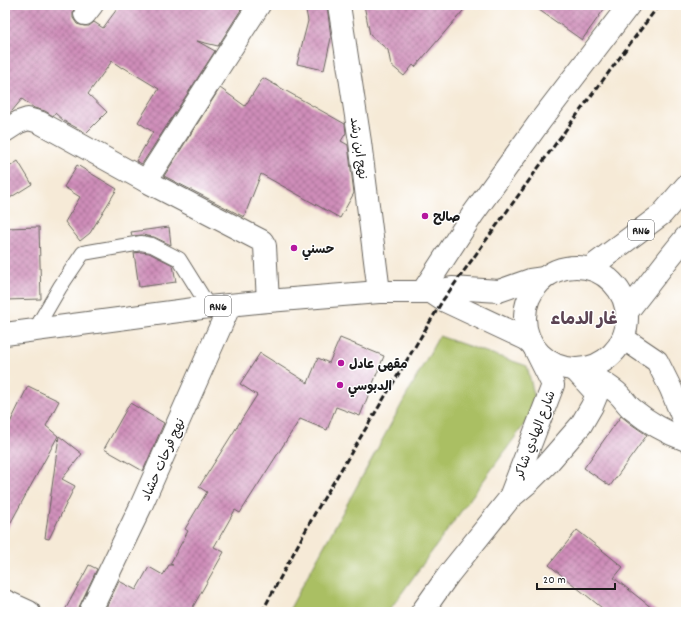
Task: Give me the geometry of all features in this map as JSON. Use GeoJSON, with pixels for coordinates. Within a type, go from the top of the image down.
{"type":"FeatureCollection","features":[{"type":"Feature","properties":{"kind":"street"},"geometry":{"type":"LineString","coordinates":[[146,181],[259,5]]}},
{"type":"Feature","properties":{"kind":"street","name":"نهج ابن رشد"},"geometry":{"type":"LineString","coordinates":[[339,5],[360,142],[379,292]]}},
{"type":"Feature","properties":{"kind":"street"},"geometry":{"type":"LineString","coordinates":[[629,5],[541,120],[478,208],[427,291],[526,339],[546,360],[560,367],[579,369],[616,392],[644,418],[671,434],[686,440]]}},
{"type":"Feature","properties":{"kind":"street"},"geometry":{"type":"LineString","coordinates":[[5,131],[19,122],[28,119],[39,122],[146,181],[262,242],[266,251],[268,301]]}},
{"type":"Feature","properties":{"kind":"street","name":"RN6"},"geometry":{"type":"LineString","coordinates":[[590,268],[662,214],[686,186]]}},
{"type":"Feature","properties":{"kind":"street"},"geometry":{"type":"LineString","coordinates":[[627,312],[686,237]]}},
{"type":"Feature","properties":{"kind":"street","name":"RN6"},"geometry":{"type":"LineString","coordinates":[[5,334],[268,301],[379,292],[427,291],[452,288],[498,291],[537,279],[558,270],[574,267],[590,268],[608,278],[621,293],[627,312],[628,321],[623,338],[616,350],[607,359],[595,366],[579,369]]}},
{"type":"Feature","properties":{"kind":"street","name":"RN6"},"geometry":{"type":"LineString","coordinates":[[533,346],[525,326],[526,308],[537,279]]}},
{"type":"Feature","properties":{"kind":"street","name":"نهج فرحات حشاد"},"geometry":{"type":"LineString","coordinates":[[90,612],[141,506],[220,306]]}},
{"type":"Feature","properties":{"kind":"street"},"geometry":{"type":"LineString","coordinates":[[623,338],[657,361],[671,389],[686,426]]}},
{"type":"Feature","properties":{"kind":"street","name":"شارع الهادي شاكر"},"geometry":{"type":"LineString","coordinates":[[510,498],[522,463],[553,385],[533,346]]}},
{"type":"Feature","properties":{"kind":"street","name":"شارع الهادي شاكر"},"geometry":{"type":"LineString","coordinates":[[422,612],[449,574],[510,498],[529,482],[581,425],[597,394],[579,369]]}},
{"type":"Feature","properties":{"kind":"street"},"geometry":{"type":"LineString","coordinates":[[5,601],[29,612]]}},
{"type":"Feature","properties":{"kind":"lane"},"geometry":{"type":"LineString","coordinates":[[35,330],[82,253],[141,243],[152,245],[179,259],[220,306]]}},
{"type":"Feature","properties":{"kind":"green space"},"geometry":{"type":"Polygon","coordinates":[[[439,336],[527,366],[537,407],[388,612],[288,612],[439,336]]]}},
{"type":"Feature","properties":{"kind":"building"},"geometry":{"type":"Polygon","coordinates":[[[5,5],[73,5],[75,7],[73,18],[77,24],[89,26],[94,22],[103,28],[120,5],[244,5],[218,46],[197,41],[215,51],[142,164],[136,161],[153,132],[138,122],[159,89],[112,61],[88,94],[107,112],[86,133],[64,121],[55,113],[53,116],[45,111],[34,108],[22,99],[12,111],[5,116],[5,5]]]}},
{"type":"Feature","properties":{"kind":"building"},"geometry":{"type":"Polygon","coordinates":[[[305,5],[327,5],[331,38],[324,70],[297,64],[308,21],[305,5]]]}},
{"type":"Feature","properties":{"kind":"building"},"geometry":{"type":"Polygon","coordinates":[[[364,5],[468,5],[415,67],[413,65],[404,76],[391,65],[388,50],[370,35],[364,5]]]}},
{"type":"Feature","properties":{"kind":"building"},"geometry":{"type":"Polygon","coordinates":[[[532,5],[607,5],[582,40],[532,5]]]}},
{"type":"Feature","properties":{"kind":"building"},"geometry":{"type":"Polygon","coordinates":[[[263,78],[345,124],[346,133],[341,141],[348,145],[354,193],[340,218],[261,174],[244,217],[164,176],[220,88],[245,106],[263,78]]]}},
{"type":"Feature","properties":{"kind":"building"},"geometry":{"type":"Polygon","coordinates":[[[18,161],[32,184],[5,201],[5,170],[18,161]]]}},
{"type":"Feature","properties":{"kind":"building"},"geometry":{"type":"Polygon","coordinates":[[[77,165],[117,189],[90,233],[80,241],[65,222],[80,197],[64,187],[77,165]]]}},
{"type":"Feature","properties":{"kind":"building"},"geometry":{"type":"Polygon","coordinates":[[[39,227],[41,299],[5,300],[5,228],[39,227]]]}},
{"type":"Feature","properties":{"kind":"building"},"geometry":{"type":"Polygon","coordinates":[[[169,227],[171,245],[154,237],[142,235],[132,236],[131,232],[169,227]]]}},
{"type":"Feature","properties":{"kind":"building"},"geometry":{"type":"Polygon","coordinates":[[[134,253],[149,253],[173,265],[176,282],[139,287],[134,253]]]}},
{"type":"Feature","properties":{"kind":"building"},"geometry":{"type":"Polygon","coordinates":[[[340,338],[384,356],[360,416],[336,407],[327,430],[300,419],[240,513],[235,510],[214,547],[224,552],[190,612],[104,612],[119,581],[136,590],[149,567],[163,575],[169,565],[173,565],[170,564],[188,531],[185,529],[207,492],[199,487],[257,395],[240,384],[260,353],[308,383],[318,358],[329,363],[340,338]]]}},
{"type":"Feature","properties":{"kind":"building"},"geometry":{"type":"Polygon","coordinates":[[[28,386],[59,401],[46,426],[58,436],[5,533],[5,433],[28,386]]]}},
{"type":"Feature","properties":{"kind":"building"},"geometry":{"type":"Polygon","coordinates":[[[130,403],[164,423],[143,471],[104,449],[130,403]]]}},
{"type":"Feature","properties":{"kind":"building"},"geometry":{"type":"Polygon","coordinates":[[[621,416],[647,435],[610,486],[584,468],[621,416]]]}},
{"type":"Feature","properties":{"kind":"building"},"geometry":{"type":"Polygon","coordinates":[[[59,436],[82,454],[62,479],[75,486],[49,539],[45,538],[59,436]]]}},
{"type":"Feature","properties":{"kind":"building"},"geometry":{"type":"Polygon","coordinates":[[[577,530],[623,567],[614,578],[657,612],[607,612],[549,565],[577,530]]]}},
{"type":"Feature","properties":{"kind":"building"},"geometry":{"type":"Polygon","coordinates":[[[89,565],[97,569],[78,612],[64,612],[89,565]]]}},
{"type":"Feature","properties":{"kind":"railway"},"geometry":{"type":"LineString","coordinates":[[262,612],[315,513],[443,300],[559,139],[659,5]]}},
{"type":"Feature","properties":{"kind":"place","name":"صالح"},"geometry":{"type":"Point","coordinates":[425,216]}},
{"type":"Feature","properties":{"kind":"place","name":"حسني"},"geometry":{"type":"Point","coordinates":[294,248]}},
{"type":"Feature","properties":{"kind":"place","name":"مقهى عادل"},"geometry":{"type":"Point","coordinates":[341,363]}},
{"type":"Feature","properties":{"kind":"place","name":"الدبوسي"},"geometry":{"type":"Point","coordinates":[340,385]}},
{"type":"Feature","properties":{"kind":"district","name":"غار الدماء"},"geometry":{"type":"Point","coordinates":[584,318]}}]}
